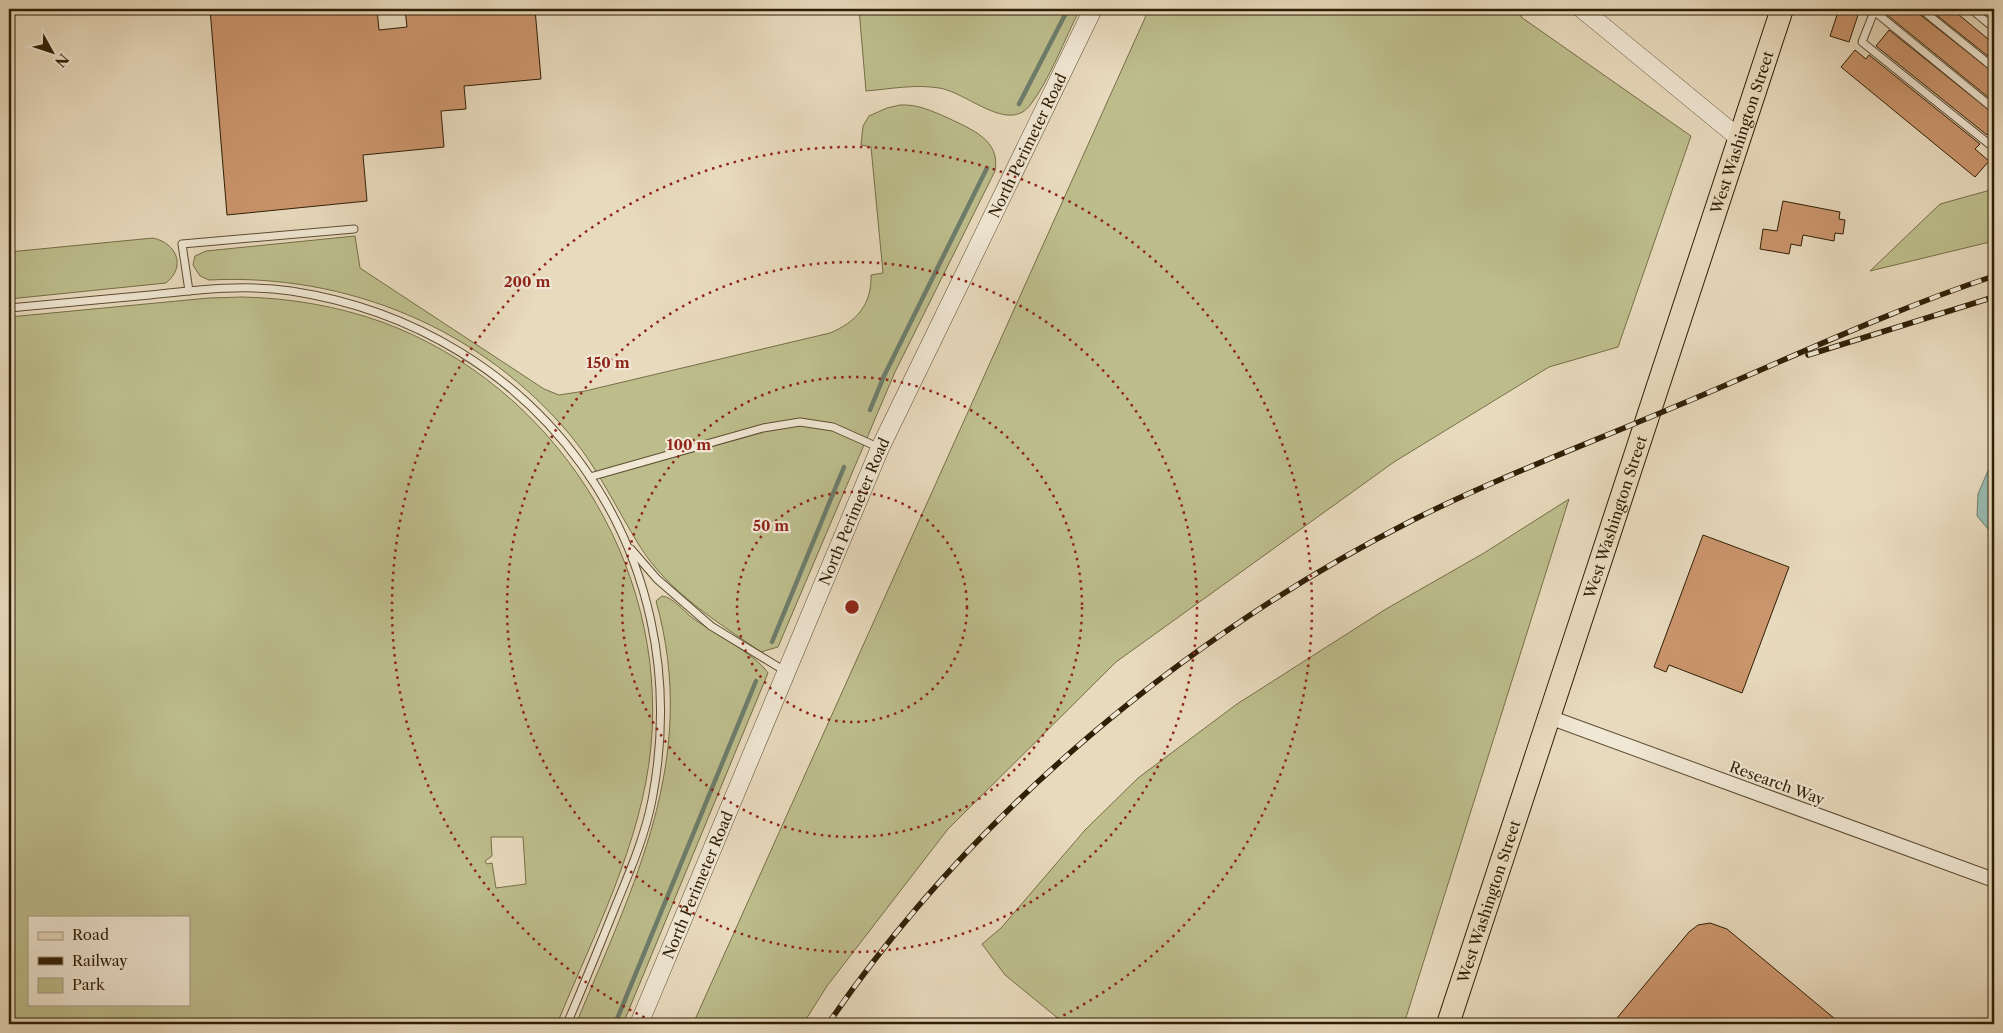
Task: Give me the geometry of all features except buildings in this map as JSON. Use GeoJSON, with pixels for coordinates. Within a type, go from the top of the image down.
{"type":"FeatureCollection","features":[{"type":"Feature","properties":{"kind":"main road","name":"West Washington Street"},"geometry":{"type":"LineString","coordinates":[[1448,1024],[1782,9]]}},
{"type":"Feature","properties":{"kind":"street","name":"North Perimeter Road"},"geometry":{"type":"LineString","coordinates":[[639,1024],[785,671],[880,448],[1093,9]]}},
{"type":"Feature","properties":{"kind":"street"},"geometry":{"type":"LineString","coordinates":[[1582,9],[1740,138]]}},
{"type":"Feature","properties":{"kind":"street","name":"Research Way"},"geometry":{"type":"LineString","coordinates":[[1549,717],[1994,880]]}},
{"type":"Feature","properties":{"kind":"lane"},"geometry":{"type":"LineString","coordinates":[[1920,9],[1994,68]]}},
{"type":"Feature","properties":{"kind":"lane"},"geometry":{"type":"LineString","coordinates":[[1970,9],[1994,28]]}},
{"type":"Feature","properties":{"kind":"lane"},"geometry":{"type":"LineString","coordinates":[[1994,109],[1874,10],[1862,42],[1994,147]]}},
{"type":"Feature","properties":{"kind":"lane"},"geometry":{"type":"LineString","coordinates":[[189,291],[182,244],[354,229]]}},
{"type":"Feature","properties":{"kind":"lane"},"geometry":{"type":"LineString","coordinates":[[9,308],[237,288],[289,291],[365,307],[415,327],[460,351],[516,393],[552,428],[590,476],[604,498],[627,545],[642,585],[656,645],[661,713],[655,774],[645,828],[632,865],[567,1024]]}},
{"type":"Feature","properties":{"kind":"lane"},"geometry":{"type":"LineString","coordinates":[[590,476],[763,428],[800,422],[833,427],[880,448]]}},
{"type":"Feature","properties":{"kind":"lane"},"geometry":{"type":"LineString","coordinates":[[627,545],[657,579],[712,626],[785,671]]}},
{"type":"Feature","properties":{"kind":"green space"},"geometry":{"type":"Polygon","coordinates":[[[859,9],[1080,9],[1038,94],[1022,112],[1011,115],[1000,114],[950,91],[939,88],[912,87],[866,91],[859,9]]]}},
{"type":"Feature","properties":{"kind":"green space"},"geometry":{"type":"Polygon","coordinates":[[[1149,9],[1524,9],[1521,17],[1691,136],[1618,347],[1549,367],[1394,462],[1116,662],[948,829],[827,986],[803,1024],[693,1024],[1149,9]]]}},
{"type":"Feature","properties":{"kind":"green space"},"geometry":{"type":"Polygon","coordinates":[[[900,105],[919,107],[931,111],[975,131],[989,144],[993,151],[996,160],[995,171],[895,372],[778,647],[761,652],[694,604],[664,577],[639,545],[599,476],[571,436],[536,398],[496,366],[454,338],[409,315],[361,298],[312,286],[261,280],[209,280],[200,276],[193,265],[195,256],[206,251],[355,236],[360,268],[544,389],[559,395],[585,391],[830,333],[848,324],[855,318],[869,295],[871,275],[883,273],[871,147],[861,145],[863,126],[869,116],[887,108],[900,105]]]}},
{"type":"Feature","properties":{"kind":"green space"},"geometry":{"type":"Polygon","coordinates":[[[1994,189],[1994,241],[1870,271],[1940,204],[1994,189]]]}},
{"type":"Feature","properties":{"kind":"green space"},"geometry":{"type":"Polygon","coordinates":[[[153,238],[168,245],[176,256],[176,270],[166,283],[9,299],[9,252],[153,238]]]}},
{"type":"Feature","properties":{"kind":"green space"},"geometry":{"type":"Polygon","coordinates":[[[209,298],[260,298],[296,301],[331,307],[382,322],[444,351],[499,389],[547,436],[587,489],[619,548],[640,611],[651,678],[651,746],[638,818],[614,888],[557,1024],[9,1024],[9,317],[209,298]],[[491,837],[492,856],[485,861],[487,864],[492,863],[496,888],[526,884],[523,837],[491,837]]]}},
{"type":"Feature","properties":{"kind":"green space"},"geometry":{"type":"Polygon","coordinates":[[[1569,499],[1404,1024],[1065,1024],[1005,975],[982,944],[1001,928],[1085,830],[1138,778],[1237,704],[1386,609],[1484,553],[1569,499]]]}},
{"type":"Feature","properties":{"kind":"green space"},"geometry":{"type":"Polygon","coordinates":[[[662,596],[673,601],[690,616],[743,650],[762,665],[768,673],[623,1024],[576,1024],[638,870],[654,819],[665,767],[670,714],[668,659],[656,601],[662,596]]]}},
{"type":"Feature","properties":{"kind":"water"},"geometry":{"type":"Polygon","coordinates":[[[1994,463],[1994,536],[1977,516],[1978,494],[1990,466],[1994,463]]]}},
{"type":"Feature","properties":{"kind":"waterway"},"geometry":{"type":"LineString","coordinates":[[1019,104],[1068,9]]}},
{"type":"Feature","properties":{"kind":"waterway"},"geometry":{"type":"LineString","coordinates":[[870,410],[884,376],[987,168]]}},
{"type":"Feature","properties":{"kind":"waterway"},"geometry":{"type":"LineString","coordinates":[[772,642],[844,467]]}},
{"type":"Feature","properties":{"kind":"waterway"},"geometry":{"type":"LineString","coordinates":[[615,1024],[756,681]]}},
{"type":"Feature","properties":{"kind":"railway"},"geometry":{"type":"LineString","coordinates":[[828,1024],[885,947],[948,873],[1016,802],[1089,736],[1166,675],[1246,618],[1328,566],[1445,504],[1875,321],[1994,276]]}},
{"type":"Feature","properties":{"kind":"railway"},"geometry":{"type":"LineString","coordinates":[[1808,355],[1994,297]]}}]}
